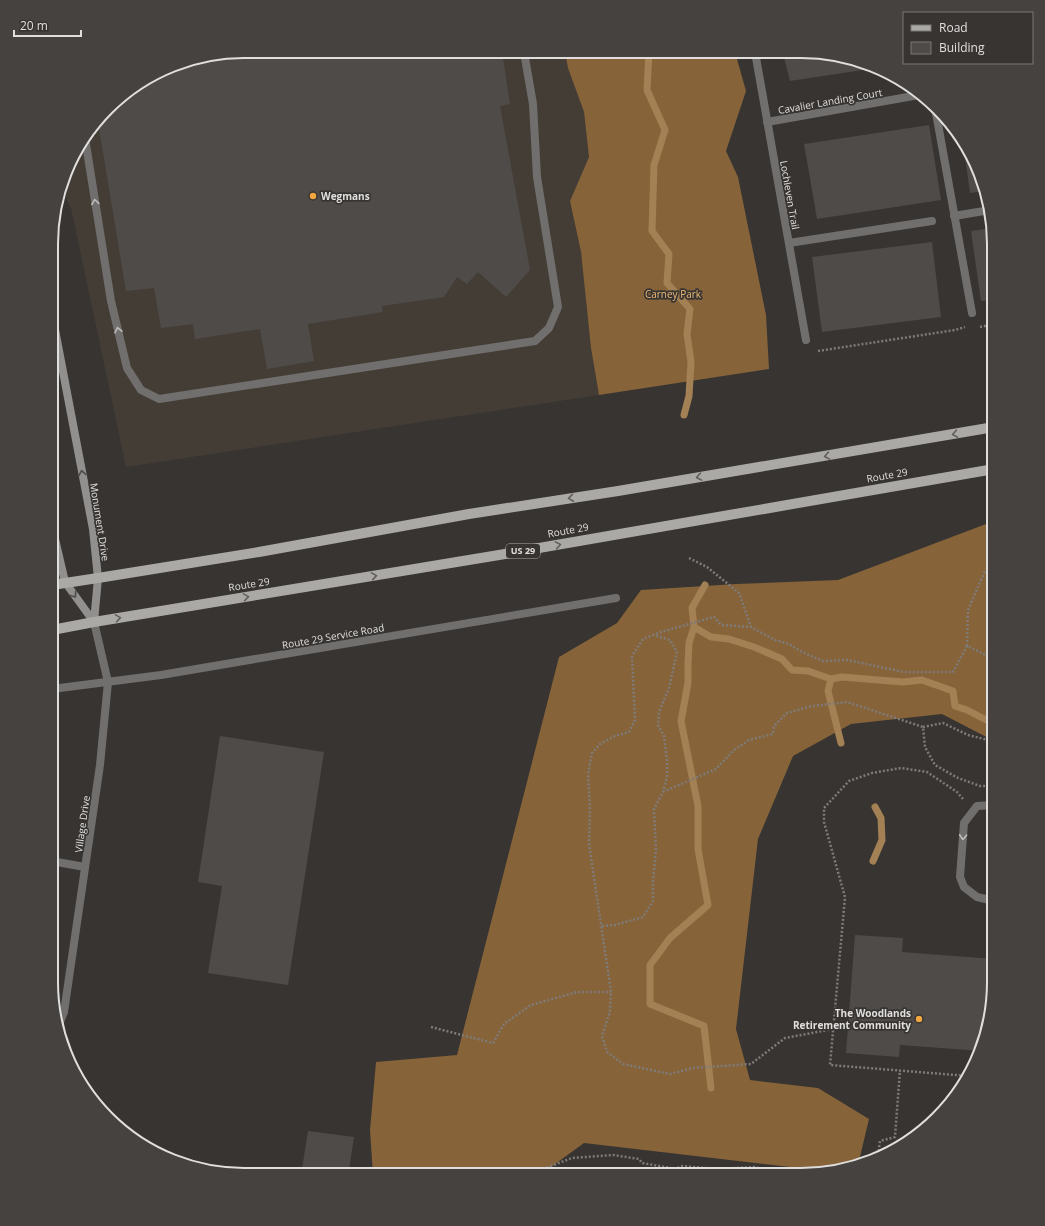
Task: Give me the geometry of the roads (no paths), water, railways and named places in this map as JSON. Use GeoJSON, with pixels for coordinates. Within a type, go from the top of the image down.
{"type":"FeatureCollection","features":[{"type":"Feature","properties":{"kind":"main road","name":"Monument Drive"},"geometry":{"type":"LineString","coordinates":[[58,345],[93,529],[98,578],[94,622]]}},
{"type":"Feature","properties":{"kind":"main road"},"geometry":{"type":"LineString","coordinates":[[58,583],[259,552],[469,514],[618,491],[987,428]]}},
{"type":"Feature","properties":{"kind":"main road","name":"Route 29"},"geometry":{"type":"LineString","coordinates":[[58,629],[499,555],[987,470]]}},
{"type":"Feature","properties":{"kind":"main road"},"geometry":{"type":"LineString","coordinates":[[58,548],[65,582],[94,622]]}},
{"type":"Feature","properties":{"kind":"street"},"geometry":{"type":"LineString","coordinates":[[86,146],[111,301],[127,368],[140,390],[159,399],[535,341],[549,328],[558,307],[537,177],[533,104],[525,58]]}},
{"type":"Feature","properties":{"kind":"street","name":"Lochleven Trail"},"geometry":{"type":"LineString","coordinates":[[756,58],[806,340]]}},
{"type":"Feature","properties":{"kind":"street","name":"Cavalier Landing Court"},"geometry":{"type":"LineString","coordinates":[[767,122],[914,96]]}},
{"type":"Feature","properties":{"kind":"street"},"geometry":{"type":"LineString","coordinates":[[937,116],[972,313]]}},
{"type":"Feature","properties":{"kind":"street"},"geometry":{"type":"LineString","coordinates":[[954,216],[984,211]]}},
{"type":"Feature","properties":{"kind":"street"},"geometry":{"type":"LineString","coordinates":[[789,243],[932,221]]}},
{"type":"Feature","properties":{"kind":"street","name":"Route 29 Service Road"},"geometry":{"type":"LineString","coordinates":[[58,688],[161,675],[616,598]]}},
{"type":"Feature","properties":{"kind":"street","name":"Village Drive"},"geometry":{"type":"LineString","coordinates":[[62,1017],[64,1012],[100,765],[108,682],[94,622]]}},
{"type":"Feature","properties":{"kind":"street"},"geometry":{"type":"LineString","coordinates":[[987,805],[977,806],[964,823],[960,877],[964,887],[977,897],[987,899]]}},
{"type":"Feature","properties":{"kind":"street"},"geometry":{"type":"LineString","coordinates":[[58,862],[85,867]]}},
{"type":"Feature","properties":{"kind":"waterway"},"geometry":{"type":"LineString","coordinates":[[649,58],[647,90],[665,130],[654,165],[652,231],[669,254],[667,283],[690,309],[687,334],[691,362],[689,396],[684,415]]}},
{"type":"Feature","properties":{"kind":"waterway"},"geometry":{"type":"LineString","coordinates":[[705,585],[692,608],[694,627],[711,637],[729,639],[754,647],[782,659],[792,670],[808,671],[831,679],[842,677],[903,682],[922,680],[953,691],[955,706],[967,710],[987,720]]}},
{"type":"Feature","properties":{"kind":"waterway"},"geometry":{"type":"LineString","coordinates":[[694,627],[689,643],[688,683],[681,721],[698,806],[698,849],[708,905],[670,938],[650,965],[650,1004],[704,1026],[711,1088]]}},
{"type":"Feature","properties":{"kind":"waterway"},"geometry":{"type":"LineString","coordinates":[[831,679],[828,691],[841,743]]}},
{"type":"Feature","properties":{"kind":"waterway"},"geometry":{"type":"LineString","coordinates":[[873,861],[882,840],[881,818],[875,807]]}},
{"type":"Feature","properties":{"kind":"place","name":"Wegmans"},"geometry":{"type":"Point","coordinates":[313,196]}},
{"type":"Feature","properties":{"kind":"place","name":"The Woodlands Retirement Community"},"geometry":{"type":"Point","coordinates":[919,1019]}},
{"type":"Feature","properties":{"kind":"park label","name":"Carney Park"},"geometry":{"type":"Point","coordinates":[673,294]}}]}
